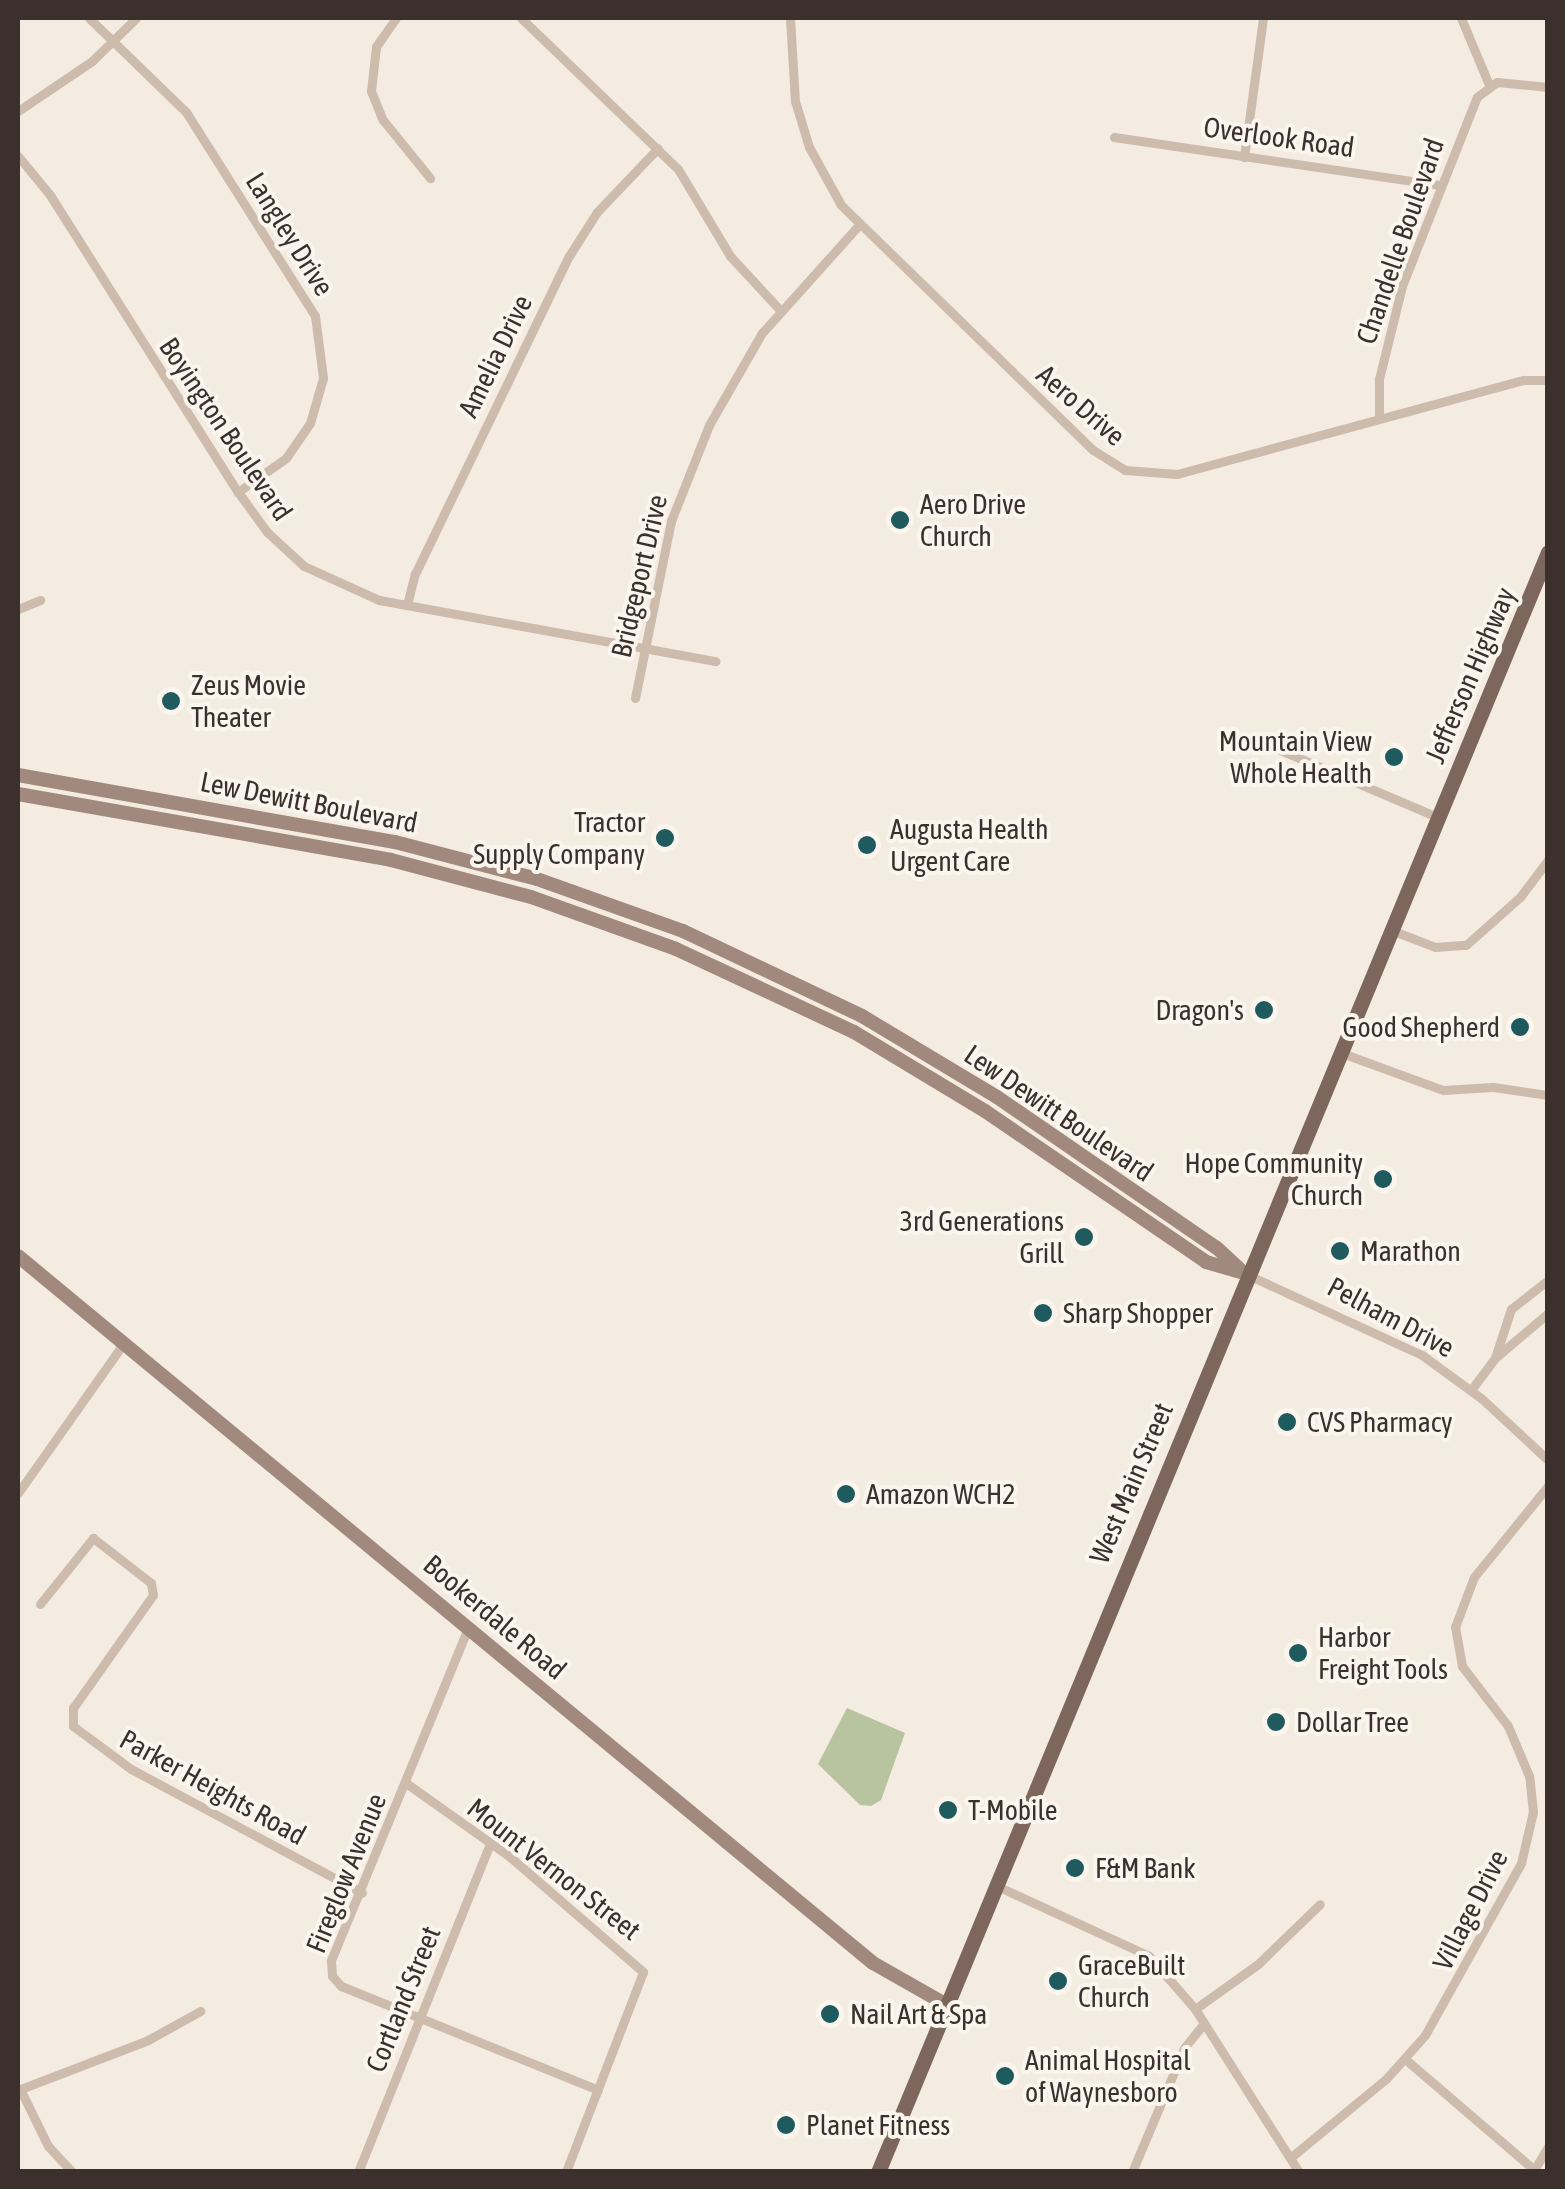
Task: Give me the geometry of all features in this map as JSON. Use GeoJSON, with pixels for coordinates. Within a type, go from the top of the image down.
{"type":"FeatureCollection","features":[{"type":"Feature","properties":{"kind":"main road","name":"Jefferson Highway"},"geometry":{"type":"LineString","coordinates":[[1438,818],[1546,561]]}},
{"type":"Feature","properties":{"kind":"main road","name":"Lew Dewitt Boulevard"},"geometry":{"type":"LineString","coordinates":[[18,775],[395,842],[537,880],[683,932],[862,1016],[997,1097],[1217,1248],[1245,1274]]}},
{"type":"Feature","properties":{"kind":"main road","name":"Lew Dewitt Boulevard"},"geometry":{"type":"LineString","coordinates":[[18,794],[390,860],[532,897],[752,982],[985,1111],[1206,1262],[1245,1274]]}},
{"type":"Feature","properties":{"kind":"main road","name":"West Main Street"},"geometry":{"type":"LineString","coordinates":[[878,2172],[1245,1274],[1438,818]]}},
{"type":"Feature","properties":{"kind":"main road","name":"Bookerdale Road"},"geometry":{"type":"LineString","coordinates":[[18,1256],[126,1341],[882,1970],[947,2005]]}},
{"type":"Feature","properties":{"kind":"street","name":"Langley Drive"},"geometry":{"type":"LineString","coordinates":[[89,18],[186,112],[309,304],[320,332],[323,378],[310,423],[286,458],[238,492]]}},
{"type":"Feature","properties":{"kind":"street"},"geometry":{"type":"LineString","coordinates":[[18,111],[114,41],[136,18]]}},
{"type":"Feature","properties":{"kind":"street"},"geometry":{"type":"LineString","coordinates":[[396,18],[376,47],[371,90],[383,120],[430,178]]}},
{"type":"Feature","properties":{"kind":"street"},"geometry":{"type":"LineString","coordinates":[[521,18],[658,148],[690,185],[746,278],[780,310],[857,226]]}},
{"type":"Feature","properties":{"kind":"street","name":"Aero Drive"},"geometry":{"type":"LineString","coordinates":[[790,18],[791,80],[802,126],[822,175],[857,226],[1092,450],[1125,470],[1177,474],[1379,418],[1548,380]]}},
{"type":"Feature","properties":{"kind":"street"},"geometry":{"type":"LineString","coordinates":[[1244,156],[1263,18]]}},
{"type":"Feature","properties":{"kind":"street"},"geometry":{"type":"LineString","coordinates":[[1461,18],[1489,85],[1548,87]]}},
{"type":"Feature","properties":{"kind":"street","name":"Chandelle Boulevard"},"geometry":{"type":"LineString","coordinates":[[1379,418],[1382,363],[1438,186],[1489,85]]}},
{"type":"Feature","properties":{"kind":"street","name":"Overlook Road"},"geometry":{"type":"LineString","coordinates":[[1114,137],[1438,186]]}},
{"type":"Feature","properties":{"kind":"street","name":"Amelia Drive"},"geometry":{"type":"LineString","coordinates":[[407,605],[415,574],[568,256],[598,212],[658,148]]}},
{"type":"Feature","properties":{"kind":"street","name":"Boyington Boulevard"},"geometry":{"type":"LineString","coordinates":[[18,156],[50,195],[238,492],[267,532],[304,566],[340,588],[407,605],[716,662]]}},
{"type":"Feature","properties":{"kind":"street","name":"Bridgeport Drive"},"geometry":{"type":"LineString","coordinates":[[635,698],[671,520],[690,468],[726,389],[780,310]]}},
{"type":"Feature","properties":{"kind":"street"},"geometry":{"type":"LineString","coordinates":[[18,609],[40,600]]}},
{"type":"Feature","properties":{"kind":"street"},"geometry":{"type":"LineString","coordinates":[[1259,740],[1438,818]]}},
{"type":"Feature","properties":{"kind":"street"},"geometry":{"type":"LineString","coordinates":[[390,860],[395,842]]}},
{"type":"Feature","properties":{"kind":"street"},"geometry":{"type":"LineString","coordinates":[[1390,930],[1435,947],[1466,945],[1520,897],[1548,860]]}},
{"type":"Feature","properties":{"kind":"street"},"geometry":{"type":"LineString","coordinates":[[1338,1052],[1443,1090],[1492,1087],[1548,1095]]}},
{"type":"Feature","properties":{"kind":"street","name":"Pelham Drive"},"geometry":{"type":"LineString","coordinates":[[1245,1274],[1370,1326],[1470,1390],[1548,1460]]}},
{"type":"Feature","properties":{"kind":"street"},"geometry":{"type":"LineString","coordinates":[[1496,1358],[1511,1310],[1548,1280]]}},
{"type":"Feature","properties":{"kind":"street"},"geometry":{"type":"LineString","coordinates":[[1470,1390],[1496,1358],[1548,1314]]}},
{"type":"Feature","properties":{"kind":"street"},"geometry":{"type":"LineString","coordinates":[[18,1493],[126,1341]]}},
{"type":"Feature","properties":{"kind":"street","name":"Village Drive"},"geometry":{"type":"LineString","coordinates":[[1290,2158],[1405,2059],[1463,1977],[1526,1849],[1532,1797],[1523,1756],[1462,1666],[1455,1626],[1459,1602],[1474,1576],[1548,1486]]}},
{"type":"Feature","properties":{"kind":"street","name":"Parker Heights Road"},"geometry":{"type":"LineString","coordinates":[[40,1604],[93,1538],[150,1583],[154,1595],[73,1708],[74,1726],[131,1769],[362,1892]]}},
{"type":"Feature","properties":{"kind":"street","name":"Fireglow Avenue"},"geometry":{"type":"LineString","coordinates":[[468,1628],[332,1960],[332,1976],[341,1986],[598,2090]]}},
{"type":"Feature","properties":{"kind":"street","name":"Mount Vernon Street"},"geometry":{"type":"LineString","coordinates":[[406,1782],[490,1844],[640,1966],[644,1978],[566,2172]]}},
{"type":"Feature","properties":{"kind":"street","name":"Cortland Street"},"geometry":{"type":"LineString","coordinates":[[358,2172],[490,1844]]}},
{"type":"Feature","properties":{"kind":"street"},"geometry":{"type":"LineString","coordinates":[[996,1886],[1131,1944],[1195,2008],[1299,2172]]}},
{"type":"Feature","properties":{"kind":"street"},"geometry":{"type":"LineString","coordinates":[[1195,2008],[1258,1964],[1320,1904]]}},
{"type":"Feature","properties":{"kind":"street"},"geometry":{"type":"LineString","coordinates":[[72,2172],[48,2146],[19,2089],[148,2040],[200,2011]]}},
{"type":"Feature","properties":{"kind":"street"},"geometry":{"type":"LineString","coordinates":[[1132,2172],[1184,2048],[1204,2023]]}},
{"type":"Feature","properties":{"kind":"street"},"geometry":{"type":"LineString","coordinates":[[1405,2059],[1535,2170],[1548,2147]]}},
{"type":"Feature","properties":{"kind":"green space"},"geometry":{"type":"Polygon","coordinates":[[[847,1708],[905,1733],[881,1800],[871,1806],[860,1805],[818,1764],[847,1708]]]}},
{"type":"Feature","properties":{"kind":"place","name":"Aero Drive Church"},"geometry":{"type":"Point","coordinates":[900,520]}},
{"type":"Feature","properties":{"kind":"place","name":"Zeus Movie Theater"},"geometry":{"type":"Point","coordinates":[171,701]}},
{"type":"Feature","properties":{"kind":"place","name":"Mountain View Whole Health"},"geometry":{"type":"Point","coordinates":[1394,757]}},
{"type":"Feature","properties":{"kind":"place","name":"Tractor Supply Company"},"geometry":{"type":"Point","coordinates":[665,838]}},
{"type":"Feature","properties":{"kind":"place","name":"Augusta Health Urgent Care"},"geometry":{"type":"Point","coordinates":[867,845]}},
{"type":"Feature","properties":{"kind":"place","name":"Dragon's"},"geometry":{"type":"Point","coordinates":[1264,1010]}},
{"type":"Feature","properties":{"kind":"place","name":"Good Shepherd"},"geometry":{"type":"Point","coordinates":[1520,1027]}},
{"type":"Feature","properties":{"kind":"place","name":"Hope Community Church"},"geometry":{"type":"Point","coordinates":[1383,1179]}},
{"type":"Feature","properties":{"kind":"place","name":"3rd Generations Grill"},"geometry":{"type":"Point","coordinates":[1084,1237]}},
{"type":"Feature","properties":{"kind":"place","name":"Marathon"},"geometry":{"type":"Point","coordinates":[1340,1251]}},
{"type":"Feature","properties":{"kind":"place","name":"Sharp Shopper"},"geometry":{"type":"Point","coordinates":[1043,1313]}},
{"type":"Feature","properties":{"kind":"place","name":"CVS Pharmacy"},"geometry":{"type":"Point","coordinates":[1287,1422]}},
{"type":"Feature","properties":{"kind":"place","name":"Amazon WCH2"},"geometry":{"type":"Point","coordinates":[846,1494]}},
{"type":"Feature","properties":{"kind":"place","name":"Harbor Freight Tools"},"geometry":{"type":"Point","coordinates":[1298,1653]}},
{"type":"Feature","properties":{"kind":"place","name":"Dollar Tree"},"geometry":{"type":"Point","coordinates":[1276,1722]}},
{"type":"Feature","properties":{"kind":"place","name":"T-Mobile"},"geometry":{"type":"Point","coordinates":[948,1810]}},
{"type":"Feature","properties":{"kind":"place","name":"F&M Bank"},"geometry":{"type":"Point","coordinates":[1075,1868]}},
{"type":"Feature","properties":{"kind":"place","name":"GraceBuilt Church"},"geometry":{"type":"Point","coordinates":[1058,1981]}},
{"type":"Feature","properties":{"kind":"place","name":"Nail Art & Spa"},"geometry":{"type":"Point","coordinates":[830,2014]}},
{"type":"Feature","properties":{"kind":"place","name":"Animal Hospital of Waynesboro"},"geometry":{"type":"Point","coordinates":[1005,2076]}},
{"type":"Feature","properties":{"kind":"place","name":"Planet Fitness"},"geometry":{"type":"Point","coordinates":[786,2125]}}]}
